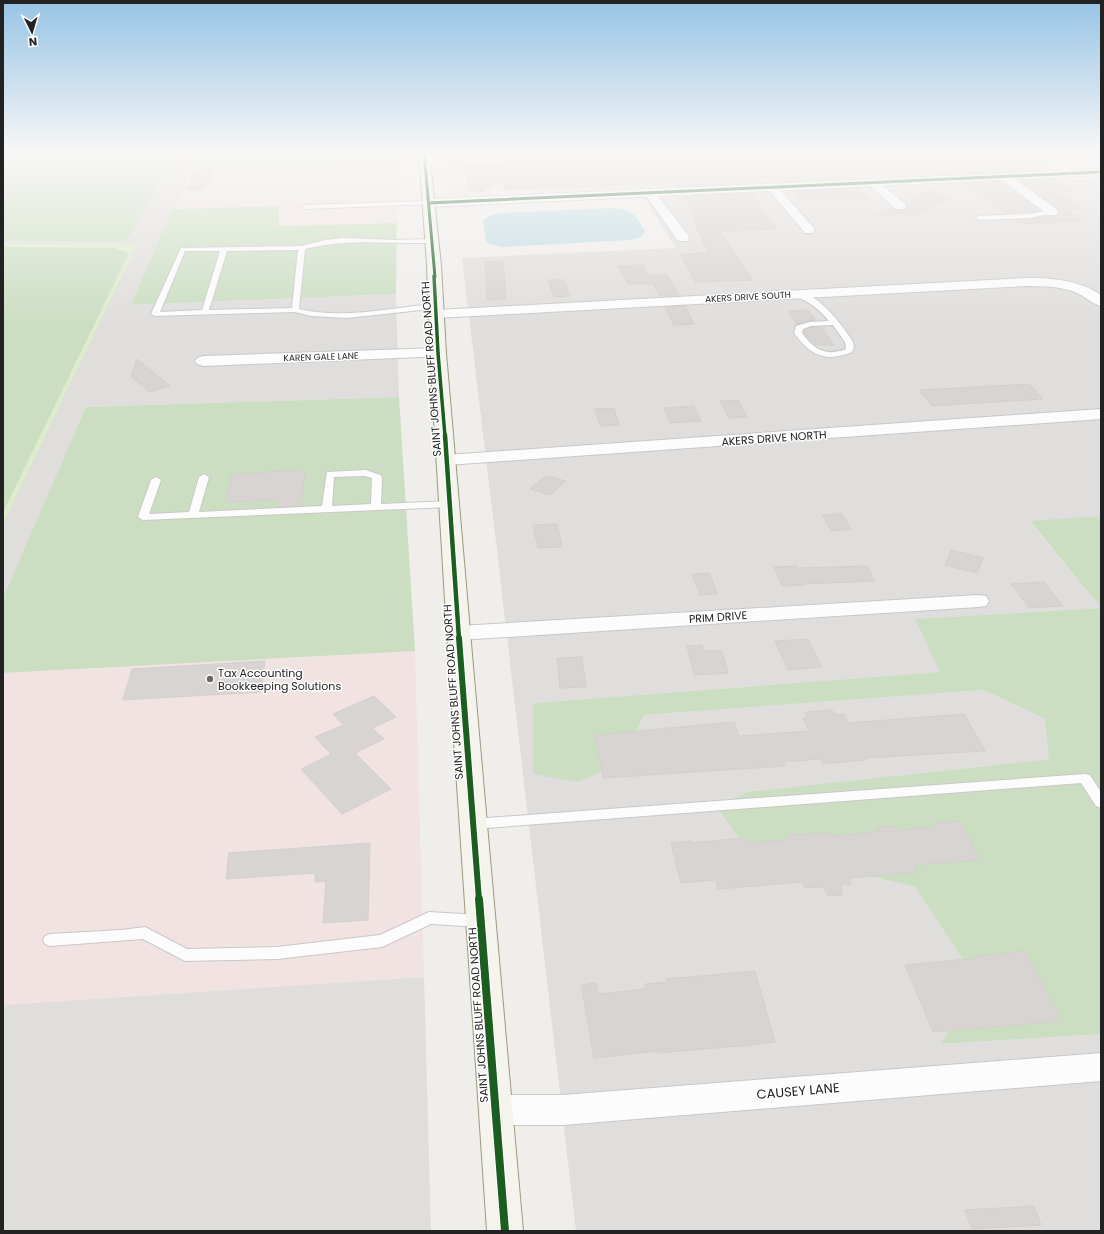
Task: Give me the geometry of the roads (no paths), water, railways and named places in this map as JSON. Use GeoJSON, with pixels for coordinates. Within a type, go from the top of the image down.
{"type":"FeatureCollection","features":[{"type":"Feature","properties":{"kind":"main road","name":"SAINT JOHNS BLUFF ROAD NORTH"},"geometry":{"type":"LineString","coordinates":[[429,210],[437,310],[438,353],[505,1231]]}},
{"type":"Feature","properties":{"kind":"street"},"geometry":{"type":"LineString","coordinates":[[662,210],[683,238]]}},
{"type":"Feature","properties":{"kind":"street"},"geometry":{"type":"LineString","coordinates":[[791,210],[809,230]]}},
{"type":"Feature","properties":{"kind":"street"},"geometry":{"type":"LineString","coordinates":[[1049,210],[1052,212]]}},
{"type":"Feature","properties":{"kind":"street","name":"AKERS DRIVE SOUTH"},"geometry":{"type":"LineString","coordinates":[[437,310],[1026,282],[1058,283],[1082,289],[1101,302]]}},
{"type":"Feature","properties":{"kind":"street","name":"KAREN GALE LANE"},"geometry":{"type":"LineString","coordinates":[[203,360],[438,353]]}},
{"type":"Feature","properties":{"kind":"street","name":"AKERS DRIVE NORTH"},"geometry":{"type":"LineString","coordinates":[[447,460],[1101,414]]}},
{"type":"Feature","properties":{"kind":"street","name":"PRIM DRIVE"},"geometry":{"type":"LineString","coordinates":[[459,633],[978,601]]}},
{"type":"Feature","properties":{"kind":"street","name":"CAUSEY LANE"},"geometry":{"type":"LineString","coordinates":[[496,1110],[563,1110],[1101,1066]]}},
{"type":"Feature","properties":{"kind":"lane"},"geometry":{"type":"LineString","coordinates":[[979,218],[1029,216],[1052,212]]}},
{"type":"Feature","properties":{"kind":"lane"},"geometry":{"type":"LineString","coordinates":[[432,241],[394,242],[344,240],[325,242],[302,248],[183,249],[155,314],[295,310],[308,315],[329,316],[369,314],[413,307],[437,310]]}},
{"type":"Feature","properties":{"kind":"lane"},"geometry":{"type":"LineString","coordinates":[[295,310],[302,248]]}},
{"type":"Feature","properties":{"kind":"lane"},"geometry":{"type":"LineString","coordinates":[[205,313],[224,249]]}},
{"type":"Feature","properties":{"kind":"lane"},"geometry":{"type":"LineString","coordinates":[[797,294],[815,302],[833,323],[849,342],[850,347],[849,350],[841,353],[822,354],[810,349],[798,333],[799,328],[802,326],[833,323]]}},
{"type":"Feature","properties":{"kind":"lane"},"geometry":{"type":"LineString","coordinates":[[327,510],[330,474],[366,473],[377,477],[376,507]]}},
{"type":"Feature","properties":{"kind":"lane"},"geometry":{"type":"LineString","coordinates":[[193,515],[204,477]]}},
{"type":"Feature","properties":{"kind":"lane"},"geometry":{"type":"LineString","coordinates":[[156,480],[143,518],[450,504]]}},
{"type":"Feature","properties":{"kind":"lane"},"geometry":{"type":"LineString","coordinates":[[473,824],[1085,778],[1101,803]]}},
{"type":"Feature","properties":{"kind":"lane"},"geometry":{"type":"LineString","coordinates":[[50,940],[121,936],[145,933],[185,955],[277,953],[382,941],[429,918],[481,921]]}},
{"type":"Feature","properties":{"kind":"water"},"geometry":{"type":"Polygon","coordinates":[[[576,210],[621,210],[632,213],[645,231],[641,237],[630,240],[503,247],[486,242],[483,220],[489,216],[500,213],[576,210]]]}},
{"type":"Feature","properties":{"kind":"place","name":"Tax Accounting Bookkeeping Solutions"},"geometry":{"type":"Point","coordinates":[210,679]}}]}
